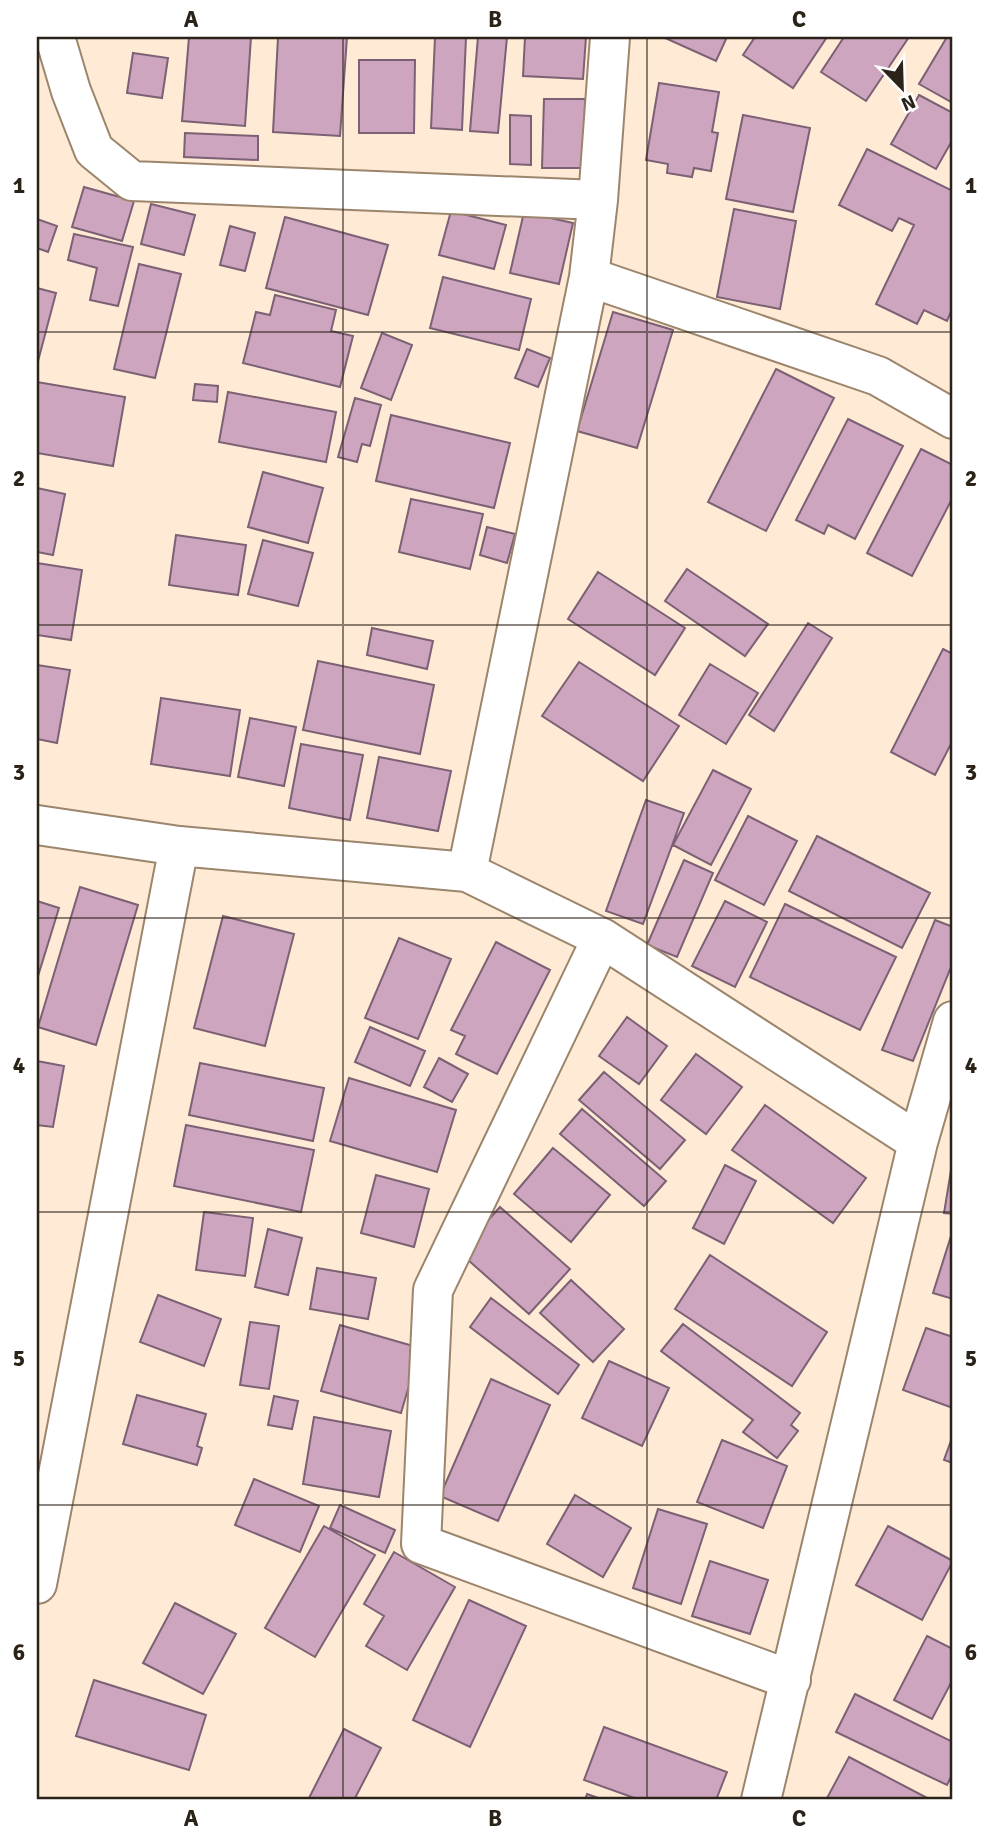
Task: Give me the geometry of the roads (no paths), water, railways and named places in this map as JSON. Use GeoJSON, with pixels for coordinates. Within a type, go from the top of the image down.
{"type":"FeatureCollection","features":[{"type":"Feature","properties":{"kind":"street"},"geometry":{"type":"LineString","coordinates":[[55,37],[71,90],[94,150],[132,181],[598,200]]}},
{"type":"Feature","properties":{"kind":"street"},"geometry":{"type":"LineString","coordinates":[[467,872],[589,276],[598,200],[610,37]]}},
{"type":"Feature","properties":{"kind":"street"},"geometry":{"type":"LineString","coordinates":[[589,276],[878,376],[953,419]]}},
{"type":"Feature","properties":{"kind":"street"},"geometry":{"type":"LineString","coordinates":[[37,825],[179,846],[467,872],[602,938],[918,1142]]}},
{"type":"Feature","properties":{"kind":"street"},"geometry":{"type":"LineString","coordinates":[[37,1584],[179,846]]}},
{"type":"Feature","properties":{"kind":"street"},"geometry":{"type":"LineString","coordinates":[[602,938],[433,1290],[421,1544],[791,1680]]}},
{"type":"Feature","properties":{"kind":"street"},"geometry":{"type":"LineString","coordinates":[[761,1800],[918,1142],[953,1021]]}}]}
